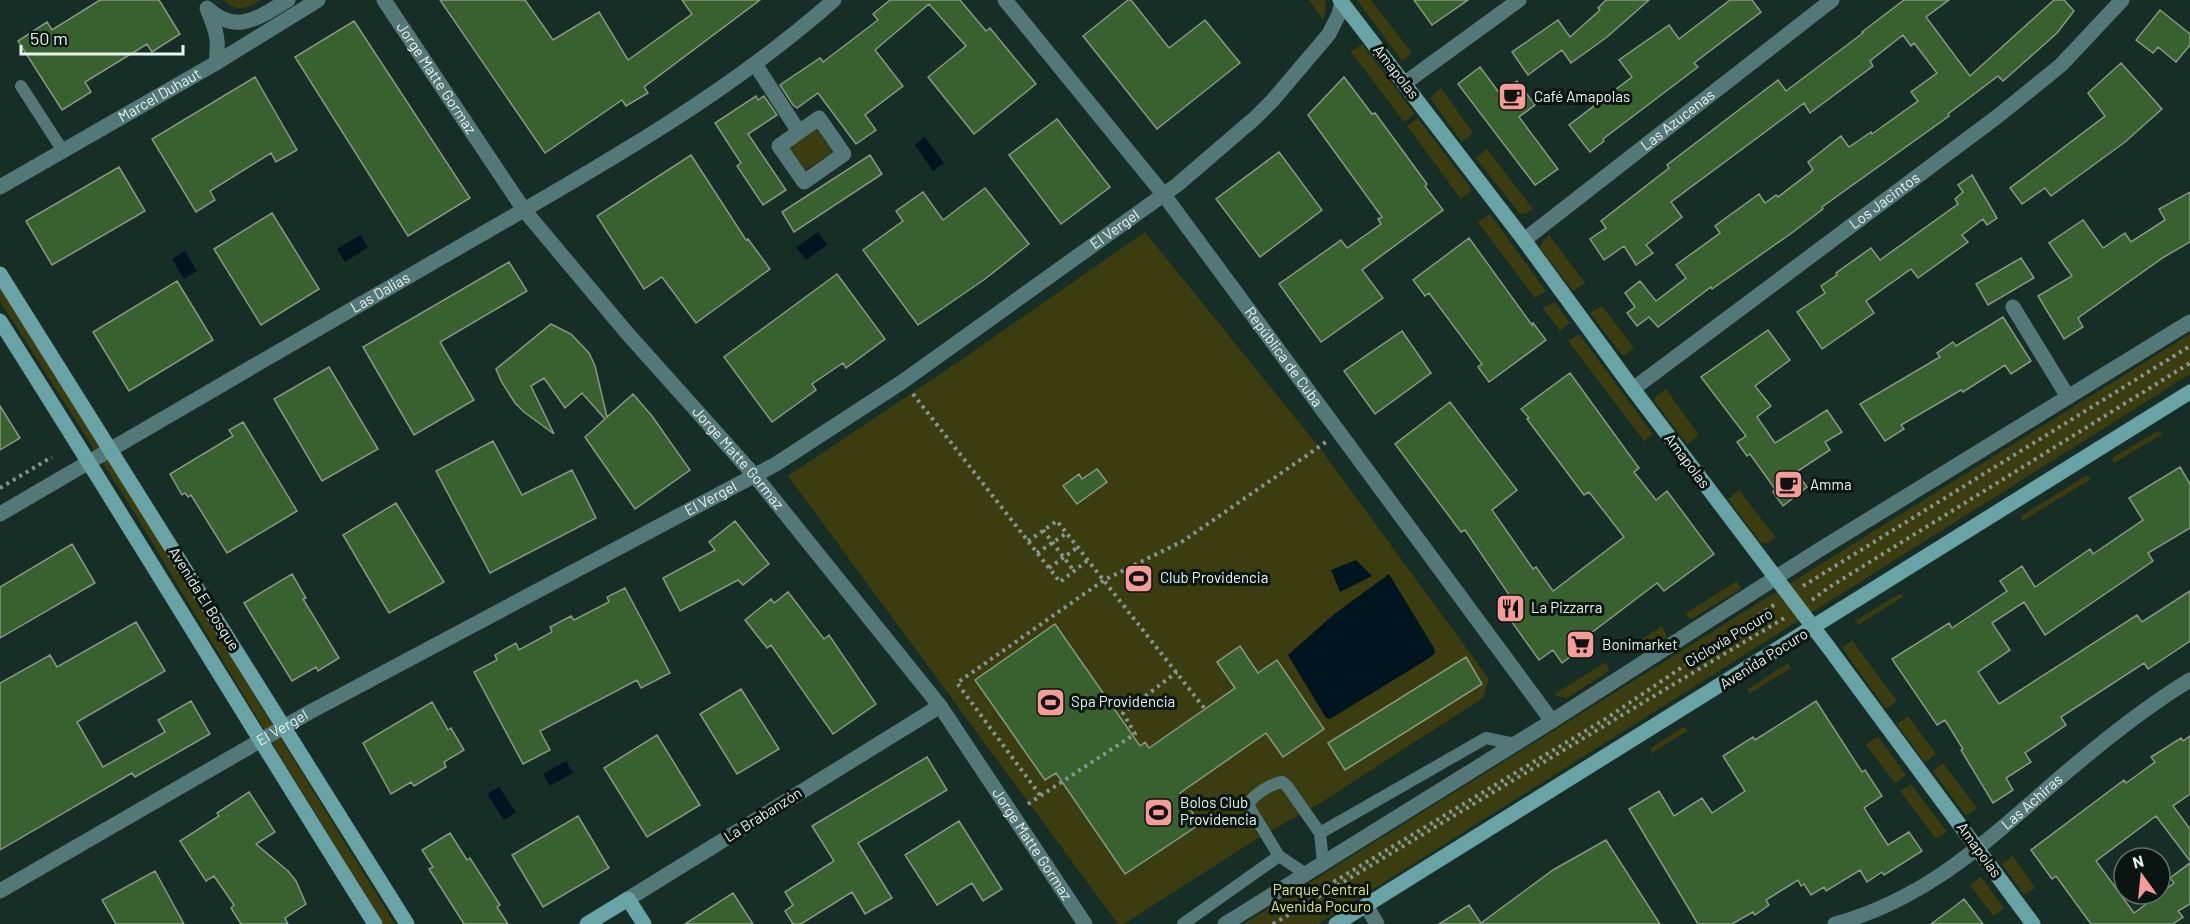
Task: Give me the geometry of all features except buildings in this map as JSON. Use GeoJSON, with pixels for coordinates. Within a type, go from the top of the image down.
{"type":"FeatureCollection","features":[{"type":"Feature","properties":{"kind":"street"},"geometry":{"type":"LineString","coordinates":[[205,4],[224,20],[244,22],[288,0]]}},
{"type":"Feature","properties":{"kind":"street","name":"Marcel Duhaut"},"geometry":{"type":"LineString","coordinates":[[0,187],[216,63],[318,0]]}},
{"type":"Feature","properties":{"kind":"street","name":"Jorge Matte Gormaz"},"geometry":{"type":"LineString","coordinates":[[384,0],[524,210],[627,333],[754,476],[940,706],[1085,924]]}},
{"type":"Feature","properties":{"kind":"street","name":"Las Dalias"},"geometry":{"type":"LineString","coordinates":[[0,514],[524,210],[676,117],[755,64],[834,0]]}},
{"type":"Feature","properties":{"kind":"street","name":"República de Cuba"},"geometry":{"type":"LineString","coordinates":[[1005,0],[1164,195],[1552,721]]}},
{"type":"Feature","properties":{"kind":"street"},"geometry":{"type":"LineString","coordinates":[[1405,83],[1519,0]]}},
{"type":"Feature","properties":{"kind":"street","name":"Las Azucenas"},"geometry":{"type":"LineString","coordinates":[[1524,240],[1832,0]]}},
{"type":"Feature","properties":{"kind":"street","name":"Los Jacintos"},"geometry":{"type":"LineString","coordinates":[[1632,389],[1998,116],[2061,65],[2122,0]]}},
{"type":"Feature","properties":{"kind":"street","name":"El Vergel"},"geometry":{"type":"LineString","coordinates":[[0,891],[259,740],[776,464],[902,382],[1164,195],[1255,118],[1329,34],[1339,14],[1341,1]]}},
{"type":"Feature","properties":{"kind":"street","name":"Amapolas"},"geometry":{"type":"LineString","coordinates":[[1341,1],[1524,240],[1632,389],[1776,578],[2033,924]]}},
{"type":"Feature","properties":{"kind":"street"},"geometry":{"type":"LineString","coordinates":[[205,4],[217,32],[216,63]]}},
{"type":"Feature","properties":{"kind":"street"},"geometry":{"type":"LineString","coordinates":[[755,64],[799,132]]}},
{"type":"Feature","properties":{"kind":"street","name":"Avenida El Bosque"},"geometry":{"type":"LineString","coordinates":[[0,274],[407,924]]}},
{"type":"Feature","properties":{"kind":"street"},"geometry":{"type":"LineString","coordinates":[[2013,307],[2068,397]]}},
{"type":"Feature","properties":{"kind":"street","name":"Avenida El Bosque"},"geometry":{"type":"LineString","coordinates":[[0,321],[375,924]]}},
{"type":"Feature","properties":{"kind":"street"},"geometry":{"type":"LineString","coordinates":[[1225,924],[1552,721],[1776,578],[2190,322]]}},
{"type":"Feature","properties":{"kind":"street","name":"Avenida Pocuro"},"geometry":{"type":"LineString","coordinates":[[1336,924],[2190,392]]}},
{"type":"Feature","properties":{"kind":"street","name":"Las Achiras"},"geometry":{"type":"LineString","coordinates":[[1834,924],[1853,919],[1919,890],[1978,849],[2071,769],[2162,698],[2190,680]]}},
{"type":"Feature","properties":{"kind":"street","name":"La Brabanzón"},"geometry":{"type":"LineString","coordinates":[[587,924],[940,706]]}},
{"type":"Feature","properties":{"kind":"street"},"geometry":{"type":"LineString","coordinates":[[628,899],[644,924]]}},
{"type":"Feature","properties":{"kind":"street"},"geometry":{"type":"LineString","coordinates":[[1366,905],[1377,924]]}},
{"type":"Feature","properties":{"kind":"lane"},"geometry":{"type":"LineString","coordinates":[[21,86],[63,151]]}},
{"type":"Feature","properties":{"kind":"lane"},"geometry":{"type":"LineString","coordinates":[[1320,832],[1486,738],[1515,744]]}},
{"type":"Feature","properties":{"kind":"lane"},"geometry":{"type":"LineString","coordinates":[[1306,874],[1279,856],[1248,806],[1250,800],[1275,783],[1282,782],[1287,786],[1320,832],[1323,863]]}},
{"type":"Feature","properties":{"kind":"lane"},"geometry":{"type":"LineString","coordinates":[[1182,924],[1279,856]]}},
{"type":"Feature","properties":{"kind":"path"},"geometry":{"type":"LineString","coordinates":[[1273,918],[1607,718],[1788,596],[2190,346]]}},
{"type":"Feature","properties":{"kind":"path","name":"Ciclovía Pocuro"},"geometry":{"type":"LineString","coordinates":[[1273,924],[1799,610],[1828,588],[2190,363]]}},
{"type":"Feature","properties":{"kind":"path"},"geometry":{"type":"LineString","coordinates":[[912,393],[1060,582],[1088,560]]}},
{"type":"Feature","properties":{"kind":"path"},"geometry":{"type":"LineString","coordinates":[[1040,795],[957,683],[1104,580],[1183,541],[1319,447]]}},
{"type":"Feature","properties":{"kind":"path"},"geometry":{"type":"LineString","coordinates":[[0,488],[52,457]]}},
{"type":"Feature","properties":{"kind":"path"},"geometry":{"type":"LineString","coordinates":[[1028,541],[1057,521],[1205,709]]}},
{"type":"Feature","properties":{"kind":"path"},"geometry":{"type":"LineString","coordinates":[[1043,530],[1074,571]]}},
{"type":"Feature","properties":{"kind":"path"},"geometry":{"type":"LineString","coordinates":[[1037,553],[1067,533]]}},
{"type":"Feature","properties":{"kind":"path"},"geometry":{"type":"LineString","coordinates":[[1049,568],[1078,547]]}},
{"type":"Feature","properties":{"kind":"path"},"geometry":{"type":"LineString","coordinates":[[1028,804],[1135,734],[1123,713],[1177,672]]}},
{"type":"Feature","properties":{"kind":"green space"},"geometry":{"type":"Polygon","coordinates":[[[224,0],[261,0],[238,8],[224,0]]]}},
{"type":"Feature","properties":{"kind":"green space"},"geometry":{"type":"Polygon","coordinates":[[[1309,0],[1325,0],[1326,9],[1323,20],[1309,0]]]}},
{"type":"Feature","properties":{"kind":"green space"},"geometry":{"type":"Polygon","coordinates":[[[1357,0],[1371,0],[1412,53],[1402,61],[1357,0]]]}},
{"type":"Feature","properties":{"kind":"green space"},"geometry":{"type":"Polygon","coordinates":[[[1362,44],[1415,114],[1404,122],[1351,52],[1362,44]]]}},
{"type":"Feature","properties":{"kind":"green space"},"geometry":{"type":"Polygon","coordinates":[[[1441,88],[1473,133],[1462,142],[1430,98],[1441,88]]]}},
{"type":"Feature","properties":{"kind":"green space"},"geometry":{"type":"Polygon","coordinates":[[[1418,118],[1472,190],[1461,199],[1407,126],[1418,118]]]}},
{"type":"Feature","properties":{"kind":"green space"},"geometry":{"type":"Polygon","coordinates":[[[817,129],[833,152],[804,171],[789,148],[817,129]]]}},
{"type":"Feature","properties":{"kind":"green space"},"geometry":{"type":"Polygon","coordinates":[[[1487,149],[1533,209],[1520,214],[1476,158],[1487,149]]]}},
{"type":"Feature","properties":{"kind":"green space"},"geometry":{"type":"Polygon","coordinates":[[[1490,214],[1546,291],[1535,298],[1478,222],[1490,214]]]}},
{"type":"Feature","properties":{"kind":"green space","name":"Club Providencia"},"geometry":{"type":"Polygon","coordinates":[[[1145,232],[1319,447],[1489,679],[1483,698],[1317,805],[1255,840],[1124,924],[1118,924],[788,476],[958,362],[1145,232]]]}},
{"type":"Feature","properties":{"kind":"green space"},"geometry":{"type":"Polygon","coordinates":[[[1549,235],[1585,283],[1573,291],[1540,248],[1549,235]]]}},
{"type":"Feature","properties":{"kind":"green space"},"geometry":{"type":"Polygon","coordinates":[[[0,282],[395,924],[384,924],[283,761],[137,517],[0,301],[0,282]]]}},
{"type":"Feature","properties":{"kind":"green space"},"geometry":{"type":"Polygon","coordinates":[[[1555,302],[1570,323],[1560,331],[1543,308],[1555,302]]]}},
{"type":"Feature","properties":{"kind":"green space"},"geometry":{"type":"Polygon","coordinates":[[[1602,306],[1634,348],[1623,356],[1590,313],[1602,306]]]}},
{"type":"Feature","properties":{"kind":"green space"},"geometry":{"type":"Polygon","coordinates":[[[1579,334],[1653,434],[1644,441],[1568,341],[1579,334]]]}},
{"type":"Feature","properties":{"kind":"green space","name":"Parque Central Avenida Pocuro"},"geometry":{"type":"Polygon","coordinates":[[[2190,334],[2190,374],[1318,924],[1243,924],[2190,334]]]}},
{"type":"Feature","properties":{"kind":"green space"},"geometry":{"type":"Polygon","coordinates":[[[1666,389],[1699,435],[1687,444],[1655,402],[1655,397],[1666,389]]]}},
{"type":"Feature","properties":{"kind":"green space"},"geometry":{"type":"Polygon","coordinates":[[[2158,431],[2163,434],[2114,463],[2112,458],[2158,431]]]}},
{"type":"Feature","properties":{"kind":"green space"},"geometry":{"type":"Polygon","coordinates":[[[2087,475],[2091,479],[2022,521],[2021,516],[2087,475]]]}},
{"type":"Feature","properties":{"kind":"green space"},"geometry":{"type":"Polygon","coordinates":[[[1739,490],[1776,538],[1766,544],[1760,542],[1728,499],[1739,490]]]}},
{"type":"Feature","properties":{"kind":"green space"},"geometry":{"type":"Polygon","coordinates":[[[1737,581],[1741,589],[1691,619],[1685,614],[1737,581]]]}},
{"type":"Feature","properties":{"kind":"green space"},"geometry":{"type":"Polygon","coordinates":[[[1899,594],[1904,596],[1858,625],[1855,621],[1899,594]]]}},
{"type":"Feature","properties":{"kind":"green space"},"geometry":{"type":"Polygon","coordinates":[[[1662,626],[1667,637],[1639,654],[1631,646],[1662,626]]]}},
{"type":"Feature","properties":{"kind":"green space"},"geometry":{"type":"Polygon","coordinates":[[[1852,640],[1897,701],[1886,709],[1842,648],[1852,640]]]}},
{"type":"Feature","properties":{"kind":"green space"},"geometry":{"type":"Polygon","coordinates":[[[1606,662],[1609,671],[1567,698],[1553,695],[1606,662]]]}},
{"type":"Feature","properties":{"kind":"green space"},"geometry":{"type":"Polygon","coordinates":[[[1788,663],[1791,668],[1749,694],[1748,689],[1788,663]]]}},
{"type":"Feature","properties":{"kind":"green space"},"geometry":{"type":"Polygon","coordinates":[[[1908,716],[1936,754],[1925,763],[1897,724],[1908,716]]]}},
{"type":"Feature","properties":{"kind":"green space"},"geometry":{"type":"Polygon","coordinates":[[[1683,727],[1689,730],[1652,753],[1651,748],[1683,727]]]}},
{"type":"Feature","properties":{"kind":"green space"},"geometry":{"type":"Polygon","coordinates":[[[1878,736],[1906,775],[1895,783],[1866,745],[1878,736]]]}},
{"type":"Feature","properties":{"kind":"green space"},"geometry":{"type":"Polygon","coordinates":[[[1943,763],[1977,808],[1966,816],[1933,771],[1943,763]]]}},
{"type":"Feature","properties":{"kind":"green space"},"geometry":{"type":"Polygon","coordinates":[[[1911,784],[1947,832],[1936,839],[1900,791],[1911,784]]]}},
{"type":"Feature","properties":{"kind":"green space"},"geometry":{"type":"Polygon","coordinates":[[[2013,856],[2035,888],[2024,895],[2002,864],[2013,856]]]}},
{"type":"Feature","properties":{"kind":"green space"},"geometry":{"type":"Polygon","coordinates":[[[1981,877],[2004,908],[1993,916],[1970,885],[1981,877]]]}},
{"type":"Feature","properties":{"kind":"water"},"geometry":{"type":"Polygon","coordinates":[[[925,137],[944,163],[933,171],[915,145],[925,137]]]}},
{"type":"Feature","properties":{"kind":"water"},"geometry":{"type":"Polygon","coordinates":[[[818,232],[827,245],[806,260],[796,247],[818,232]]]}},
{"type":"Feature","properties":{"kind":"water"},"geometry":{"type":"Polygon","coordinates":[[[360,235],[368,247],[345,262],[337,249],[360,235]]]}},
{"type":"Feature","properties":{"kind":"water"},"geometry":{"type":"Polygon","coordinates":[[[185,251],[197,271],[184,279],[172,259],[185,251]]]}},
{"type":"Feature","properties":{"kind":"water"},"geometry":{"type":"Polygon","coordinates":[[[1356,560],[1372,576],[1340,592],[1331,570],[1356,560]]]}},
{"type":"Feature","properties":{"kind":"water"},"geometry":{"type":"Polygon","coordinates":[[[1389,574],[1435,653],[1330,719],[1326,718],[1288,655],[1333,615],[1389,574]]]}},
{"type":"Feature","properties":{"kind":"water"},"geometry":{"type":"Polygon","coordinates":[[[566,761],[573,773],[550,786],[543,774],[566,761]]]}},
{"type":"Feature","properties":{"kind":"water"},"geometry":{"type":"Polygon","coordinates":[[[499,787],[516,812],[504,820],[487,794],[499,787]]]}},
{"type":"Feature","properties":{"kind":"place","name":"Café Amapolas"},"geometry":{"type":"Point","coordinates":[1513,97]}},
{"type":"Feature","properties":{"kind":"place","name":"Amma"},"geometry":{"type":"Point","coordinates":[1789,485]}},
{"type":"Feature","properties":{"kind":"place","name":"Club Providencia"},"geometry":{"type":"Point","coordinates":[1139,578]}},
{"type":"Feature","properties":{"kind":"place","name":"La Pizzarra"},"geometry":{"type":"Point","coordinates":[1510,608]}},
{"type":"Feature","properties":{"kind":"place","name":"Bonimarket"},"geometry":{"type":"Point","coordinates":[1581,645]}},
{"type":"Feature","properties":{"kind":"place","name":"Spa Providencia"},"geometry":{"type":"Point","coordinates":[1050,702]}},
{"type":"Feature","properties":{"kind":"place","name":"Bolos Club Providencia"},"geometry":{"type":"Point","coordinates":[1159,812]}}]}
